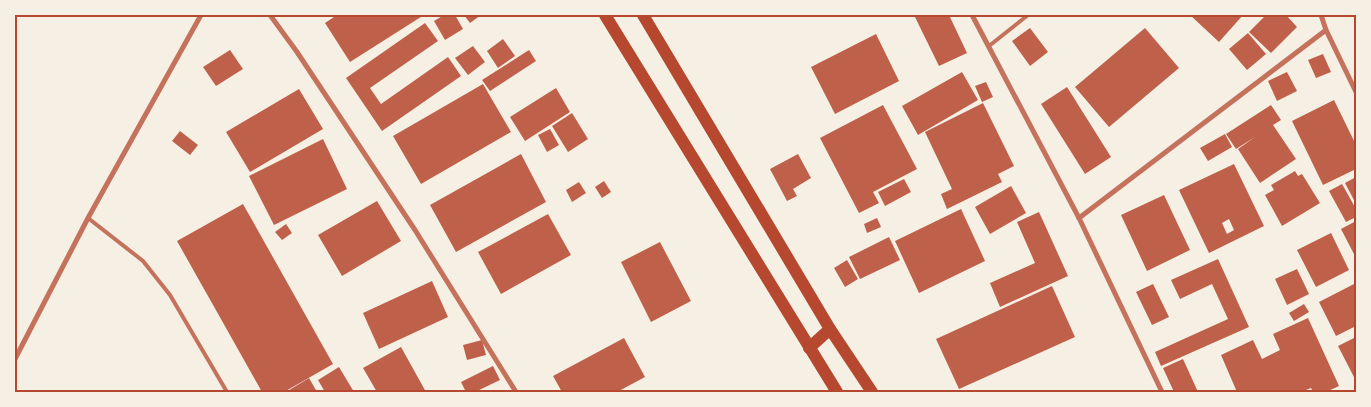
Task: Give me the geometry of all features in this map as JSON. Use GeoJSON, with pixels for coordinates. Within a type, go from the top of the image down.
{"type":"FeatureCollection","features":[{"type":"Feature","properties":{"kind":"main road"},"geometry":{"type":"LineString","coordinates":[[605,15],[837,392]]}},
{"type":"Feature","properties":{"kind":"main road"},"geometry":{"type":"LineString","coordinates":[[643,15],[830,329],[872,392]]}},
{"type":"Feature","properties":{"kind":"main road"},"geometry":{"type":"LineString","coordinates":[[809,348],[830,329]]}},
{"type":"Feature","properties":{"kind":"street"},"geometry":{"type":"LineString","coordinates":[[15,359],[88,218],[201,15]]}},
{"type":"Feature","properties":{"kind":"street"},"geometry":{"type":"LineString","coordinates":[[270,15],[297,52],[415,230],[516,392]]}},
{"type":"Feature","properties":{"kind":"street"},"geometry":{"type":"LineString","coordinates":[[972,15],[1079,218],[1162,392]]}},
{"type":"Feature","properties":{"kind":"street"},"geometry":{"type":"LineString","coordinates":[[1321,15],[1326,30],[1356,92]]}},
{"type":"Feature","properties":{"kind":"street"},"geometry":{"type":"LineString","coordinates":[[1079,218],[1326,30]]}},
{"type":"Feature","properties":{"kind":"lane"},"geometry":{"type":"LineString","coordinates":[[988,46],[1028,15]]}},
{"type":"Feature","properties":{"kind":"lane"},"geometry":{"type":"LineString","coordinates":[[88,218],[143,261],[165,288],[227,392]]}},
{"type":"Feature","properties":{"kind":"building"},"geometry":{"type":"Polygon","coordinates":[[[337,15],[424,15],[350,62],[325,23],[337,15]]]}},
{"type":"Feature","properties":{"kind":"building"},"geometry":{"type":"Polygon","coordinates":[[[444,15],[455,15],[463,29],[445,40],[434,21],[444,15]]]}},
{"type":"Feature","properties":{"kind":"building"},"geometry":{"type":"Polygon","coordinates":[[[464,15],[481,15],[470,23],[464,15]]]}},
{"type":"Feature","properties":{"kind":"building"},"geometry":{"type":"Polygon","coordinates":[[[914,15],[949,15],[967,53],[939,66],[914,15]]]}},
{"type":"Feature","properties":{"kind":"building"},"geometry":{"type":"Polygon","coordinates":[[[1190,15],[1243,15],[1219,42],[1190,15]]]}},
{"type":"Feature","properties":{"kind":"building"},"geometry":{"type":"Polygon","coordinates":[[[1266,15],[1286,15],[1297,27],[1271,53],[1249,32],[1266,15]]]}},
{"type":"Feature","properties":{"kind":"building"},"geometry":{"type":"Polygon","coordinates":[[[425,23],[438,41],[370,88],[381,104],[448,57],[461,76],[382,131],[346,78],[425,23]]]}},
{"type":"Feature","properties":{"kind":"building"},"geometry":{"type":"Polygon","coordinates":[[[1030,28],[1048,52],[1030,66],[1012,41],[1030,28]]]}},
{"type":"Feature","properties":{"kind":"building"},"geometry":{"type":"Polygon","coordinates":[[[1145,28],[1179,68],[1109,127],[1075,87],[1145,28]]]}},
{"type":"Feature","properties":{"kind":"building"},"geometry":{"type":"Polygon","coordinates":[[[1248,33],[1266,54],[1247,70],[1229,49],[1248,33]]]}},
{"type":"Feature","properties":{"kind":"building"},"geometry":{"type":"Polygon","coordinates":[[[876,34],[899,81],[835,114],[811,67],[876,34]]]}},
{"type":"Feature","properties":{"kind":"building"},"geometry":{"type":"Polygon","coordinates":[[[503,39],[515,56],[498,68],[487,51],[503,39]]]}},
{"type":"Feature","properties":{"kind":"building"},"geometry":{"type":"Polygon","coordinates":[[[473,46],[485,62],[468,75],[455,58],[473,46]]]}},
{"type":"Feature","properties":{"kind":"building"},"geometry":{"type":"Polygon","coordinates":[[[230,50],[243,69],[216,86],[203,67],[230,50]]]}},
{"type":"Feature","properties":{"kind":"building"},"geometry":{"type":"Polygon","coordinates":[[[529,50],[536,61],[490,91],[482,80],[529,50]]]}},
{"type":"Feature","properties":{"kind":"building"},"geometry":{"type":"Polygon","coordinates":[[[1323,54],[1331,72],[1316,78],[1308,60],[1323,54]]]}},
{"type":"Feature","properties":{"kind":"building"},"geometry":{"type":"Polygon","coordinates":[[[962,72],[978,100],[918,135],[902,106],[962,72]]]}},
{"type":"Feature","properties":{"kind":"building"},"geometry":{"type":"Polygon","coordinates":[[[1287,72],[1297,91],[1277,101],[1268,81],[1287,72]]]}},
{"type":"Feature","properties":{"kind":"building"},"geometry":{"type":"Polygon","coordinates":[[[986,82],[993,97],[982,102],[975,86],[986,82]]]}},
{"type":"Feature","properties":{"kind":"building"},"geometry":{"type":"Polygon","coordinates":[[[483,84],[511,132],[421,184],[393,136],[483,84]]]}},
{"type":"Feature","properties":{"kind":"building"},"geometry":{"type":"Polygon","coordinates":[[[1067,87],[1111,157],[1085,174],[1041,104],[1067,87]]]}},
{"type":"Feature","properties":{"kind":"building"},"geometry":{"type":"Polygon","coordinates":[[[556,88],[570,112],[525,141],[510,117],[556,88]]]}},
{"type":"Feature","properties":{"kind":"building"},"geometry":{"type":"Polygon","coordinates":[[[299,89],[323,129],[250,172],[226,132],[299,89]]]}},
{"type":"Feature","properties":{"kind":"building"},"geometry":{"type":"Polygon","coordinates":[[[1334,100],[1356,145],[1356,169],[1323,185],[1292,121],[1334,100]]]}},
{"type":"Feature","properties":{"kind":"building"},"geometry":{"type":"Polygon","coordinates":[[[983,103],[1014,166],[998,174],[1002,182],[947,209],[941,194],[952,189],[925,132],[983,103]]]}},
{"type":"Feature","properties":{"kind":"building"},"geometry":{"type":"Polygon","coordinates":[[[883,105],[917,169],[873,192],[879,203],[859,213],[820,138],[883,105]]]}},
{"type":"Feature","properties":{"kind":"building"},"geometry":{"type":"Polygon","coordinates":[[[1271,105],[1281,120],[1273,125],[1296,159],[1260,183],[1238,149],[1255,137],[1236,149],[1226,134],[1271,105]]]}},
{"type":"Feature","properties":{"kind":"building"},"geometry":{"type":"Polygon","coordinates":[[[572,113],[588,139],[568,152],[552,126],[572,113]]]}},
{"type":"Feature","properties":{"kind":"building"},"geometry":{"type":"Polygon","coordinates":[[[550,129],[559,145],[547,152],[538,135],[550,129]]]}},
{"type":"Feature","properties":{"kind":"building"},"geometry":{"type":"Polygon","coordinates":[[[180,131],[198,145],[190,155],[172,141],[180,131]]]}},
{"type":"Feature","properties":{"kind":"building"},"geometry":{"type":"Polygon","coordinates":[[[1225,134],[1232,147],[1208,161],[1200,148],[1225,134]]]}},
{"type":"Feature","properties":{"kind":"building"},"geometry":{"type":"Polygon","coordinates":[[[323,139],[347,189],[274,225],[249,176],[323,139]]]}},
{"type":"Feature","properties":{"kind":"building"},"geometry":{"type":"Polygon","coordinates":[[[521,154],[546,202],[456,252],[430,205],[521,154]]]}},
{"type":"Feature","properties":{"kind":"building"},"geometry":{"type":"Polygon","coordinates":[[[798,154],[811,178],[793,189],[797,196],[787,201],[770,169],[798,154]]]}},
{"type":"Feature","properties":{"kind":"building"},"geometry":{"type":"Polygon","coordinates":[[[1234,164],[1264,226],[1209,253],[1179,190],[1234,164]],[[1229,219],[1222,223],[1227,234],[1234,230],[1229,219]]]}},
{"type":"Feature","properties":{"kind":"building"},"geometry":{"type":"Polygon","coordinates":[[[1295,171],[1298,176],[1302,174],[1320,203],[1282,226],[1265,195],[1274,190],[1271,185],[1295,171]]]}},
{"type":"Feature","properties":{"kind":"building"},"geometry":{"type":"Polygon","coordinates":[[[1356,177],[1356,204],[1345,183],[1356,177]]]}},
{"type":"Feature","properties":{"kind":"building"},"geometry":{"type":"Polygon","coordinates":[[[904,179],[911,192],[885,206],[878,192],[904,179]]]}},
{"type":"Feature","properties":{"kind":"building"},"geometry":{"type":"Polygon","coordinates":[[[604,181],[611,192],[602,198],[595,187],[604,181]]]}},
{"type":"Feature","properties":{"kind":"building"},"geometry":{"type":"Polygon","coordinates":[[[579,182],[586,193],[572,202],[566,190],[579,182]]]}},
{"type":"Feature","properties":{"kind":"building"},"geometry":{"type":"Polygon","coordinates":[[[1342,184],[1356,209],[1356,217],[1346,222],[1329,191],[1342,184]]]}},
{"type":"Feature","properties":{"kind":"building"},"geometry":{"type":"Polygon","coordinates":[[[1011,186],[1026,213],[990,234],[975,207],[1011,186]]]}},
{"type":"Feature","properties":{"kind":"building"},"geometry":{"type":"Polygon","coordinates":[[[1164,195],[1190,250],[1147,271],[1121,215],[1164,195]]]}},
{"type":"Feature","properties":{"kind":"building"},"geometry":{"type":"Polygon","coordinates":[[[377,201],[401,241],[342,276],[318,235],[377,201]]]}},
{"type":"Feature","properties":{"kind":"building"},"geometry":{"type":"Polygon","coordinates":[[[243,204],[333,364],[284,392],[262,392],[177,241],[243,204]]]}},
{"type":"Feature","properties":{"kind":"building"},"geometry":{"type":"Polygon","coordinates":[[[961,209],[985,261],[919,293],[895,241],[961,209]]]}},
{"type":"Feature","properties":{"kind":"building"},"geometry":{"type":"Polygon","coordinates":[[[1039,212],[1068,276],[1000,307],[990,283],[1035,263],[1017,222],[1039,212]]]}},
{"type":"Feature","properties":{"kind":"building"},"geometry":{"type":"Polygon","coordinates":[[[548,214],[571,255],[501,294],[478,252],[548,214]]]}},
{"type":"Feature","properties":{"kind":"building"},"geometry":{"type":"Polygon","coordinates":[[[877,218],[881,227],[867,233],[864,224],[877,218]]]}},
{"type":"Feature","properties":{"kind":"building"},"geometry":{"type":"Polygon","coordinates":[[[1356,221],[1356,258],[1341,229],[1356,221]]]}},
{"type":"Feature","properties":{"kind":"building"},"geometry":{"type":"Polygon","coordinates":[[[286,224],[292,233],[282,240],[275,232],[286,224]]]}},
{"type":"Feature","properties":{"kind":"building"},"geometry":{"type":"Polygon","coordinates":[[[1331,233],[1349,270],[1316,287],[1297,250],[1331,233]]]}},
{"type":"Feature","properties":{"kind":"building"},"geometry":{"type":"Polygon","coordinates":[[[889,237],[900,260],[860,279],[849,257],[889,237]]]}},
{"type":"Feature","properties":{"kind":"building"},"geometry":{"type":"Polygon","coordinates":[[[660,242],[691,301],[651,322],[621,262],[660,242]]]}},
{"type":"Feature","properties":{"kind":"building"},"geometry":{"type":"Polygon","coordinates":[[[1218,259],[1249,327],[1161,366],[1155,352],[1228,319],[1212,284],[1180,299],[1171,280],[1218,259]]]}},
{"type":"Feature","properties":{"kind":"building"},"geometry":{"type":"Polygon","coordinates":[[[847,260],[858,279],[845,287],[834,268],[847,260]]]}},
{"type":"Feature","properties":{"kind":"building"},"geometry":{"type":"Polygon","coordinates":[[[1297,269],[1309,294],[1287,305],[1275,279],[1297,269]]]}},
{"type":"Feature","properties":{"kind":"building"},"geometry":{"type":"Polygon","coordinates":[[[432,281],[448,317],[379,349],[363,313],[432,281]]]}},
{"type":"Feature","properties":{"kind":"building"},"geometry":{"type":"Polygon","coordinates":[[[1153,284],[1169,317],[1152,325],[1136,292],[1153,284]]]}},
{"type":"Feature","properties":{"kind":"building"},"geometry":{"type":"Polygon","coordinates":[[[1354,284],[1356,287],[1356,326],[1336,336],[1319,302],[1354,284]]]}},
{"type":"Feature","properties":{"kind":"building"},"geometry":{"type":"Polygon","coordinates":[[[1052,286],[1075,337],[959,389],[936,339],[1052,286]]]}},
{"type":"Feature","properties":{"kind":"building"},"geometry":{"type":"Polygon","coordinates":[[[1304,304],[1309,312],[1294,321],[1289,313],[1304,304]]]}},
{"type":"Feature","properties":{"kind":"building"},"geometry":{"type":"Polygon","coordinates":[[[1308,318],[1339,386],[1326,392],[1313,392],[1311,388],[1301,392],[1237,392],[1221,355],[1253,340],[1262,359],[1280,350],[1273,334],[1308,318]]]}},
{"type":"Feature","properties":{"kind":"building"},"geometry":{"type":"Polygon","coordinates":[[[1356,337],[1356,381],[1338,346],[1356,337]]]}},
{"type":"Feature","properties":{"kind":"building"},"geometry":{"type":"Polygon","coordinates":[[[624,338],[645,377],[617,392],[562,392],[553,376],[624,338]]]}},
{"type":"Feature","properties":{"kind":"building"},"geometry":{"type":"Polygon","coordinates":[[[482,340],[486,355],[467,360],[463,345],[482,340]]]}},
{"type":"Feature","properties":{"kind":"building"},"geometry":{"type":"Polygon","coordinates":[[[401,347],[426,392],[377,392],[363,368],[401,347]]]}},
{"type":"Feature","properties":{"kind":"building"},"geometry":{"type":"Polygon","coordinates":[[[1183,359],[1198,392],[1174,392],[1163,368],[1183,359]]]}},
{"type":"Feature","properties":{"kind":"building"},"geometry":{"type":"Polygon","coordinates":[[[493,366],[500,380],[475,392],[466,392],[461,382],[493,366]]]}},
{"type":"Feature","properties":{"kind":"building"},"geometry":{"type":"Polygon","coordinates":[[[339,367],[354,392],[325,392],[318,380],[339,367]]]}},
{"type":"Feature","properties":{"kind":"building"},"geometry":{"type":"Polygon","coordinates":[[[309,378],[317,392],[286,392],[309,378]]]}}]}
